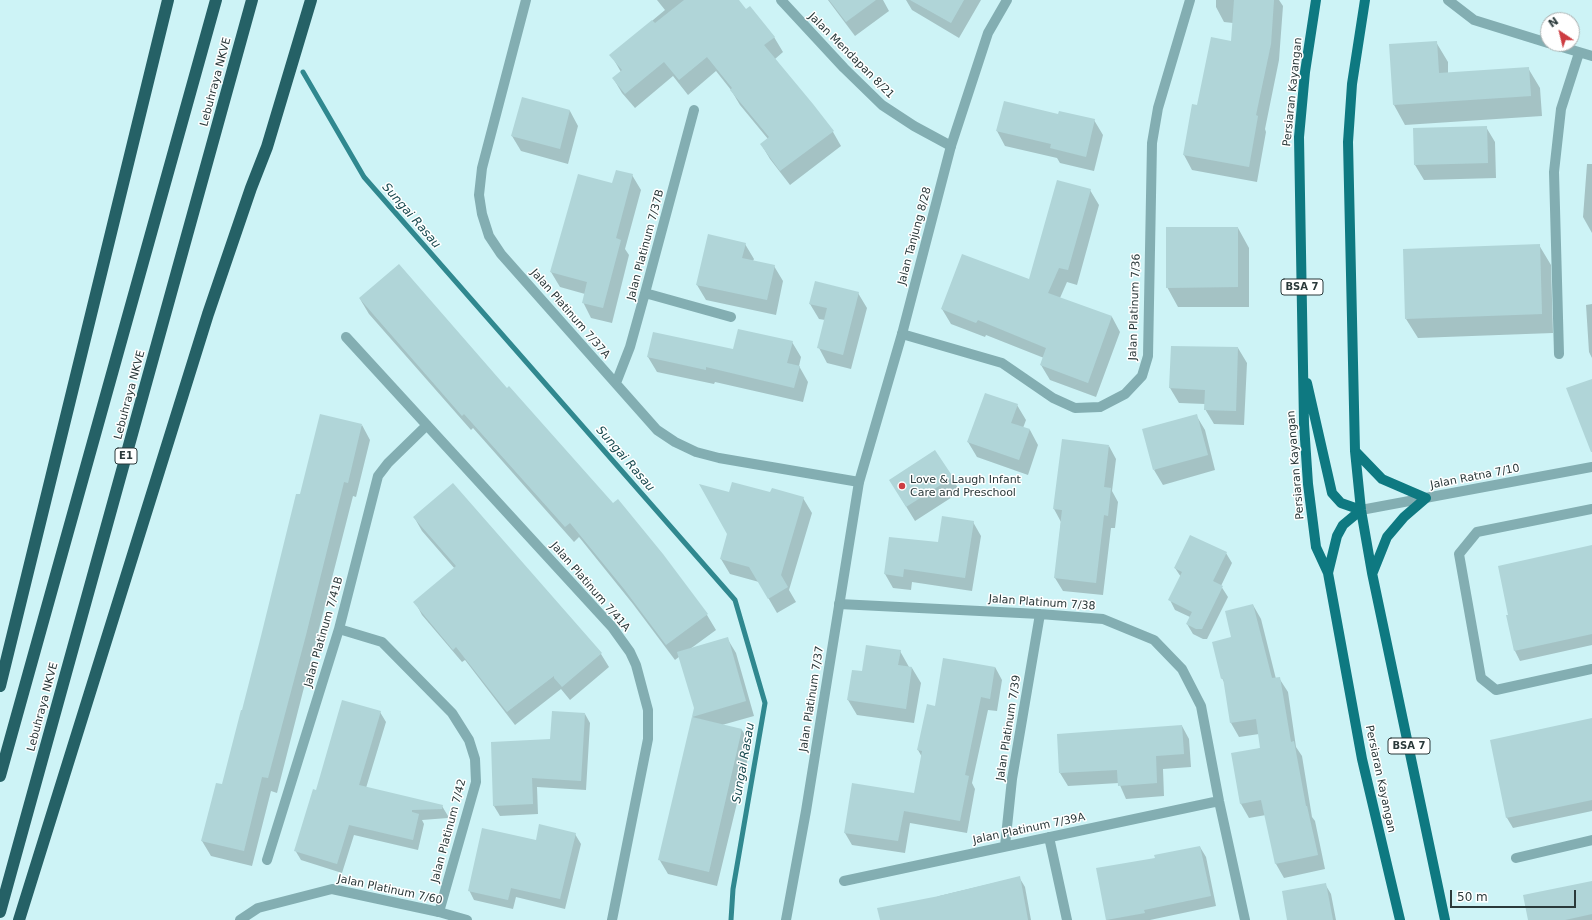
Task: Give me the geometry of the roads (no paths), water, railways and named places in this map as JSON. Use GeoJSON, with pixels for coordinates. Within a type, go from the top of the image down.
{"type":"FeatureCollection","features":[{"type":"Feature","properties":{"kind":"highway"},"geometry":{"type":"LineString","coordinates":[[0,686],[168,0]]}},
{"type":"Feature","properties":{"kind":"highway","name":"Lebuhraya NKVE"},"geometry":{"type":"LineString","coordinates":[[0,776],[216,0]]}},
{"type":"Feature","properties":{"kind":"highway","name":"Lebuhraya NKVE"},"geometry":{"type":"LineString","coordinates":[[0,912],[252,0]]}},
{"type":"Feature","properties":{"kind":"highway"},"geometry":{"type":"LineString","coordinates":[[19,920],[208,314],[250,188],[267,147],[311,0]]}},
{"type":"Feature","properties":{"kind":"main road","name":"Persiaran Kayangan"},"geometry":{"type":"LineString","coordinates":[[1316,0],[1305,72],[1299,137],[1304,424],[1308,484],[1316,547],[1328,573],[1362,759],[1400,920]]}},
{"type":"Feature","properties":{"kind":"main road","name":"BSA 7"},"geometry":{"type":"LineString","coordinates":[[1365,0],[1352,84],[1348,142],[1355,451],[1362,510],[1372,573],[1445,920]]}},
{"type":"Feature","properties":{"kind":"main road"},"geometry":{"type":"LineString","coordinates":[[1303,363],[1332,493],[1340,503],[1362,510]]}},
{"type":"Feature","properties":{"kind":"main road"},"geometry":{"type":"LineString","coordinates":[[1355,451],[1382,479],[1426,498],[1404,517],[1387,537],[1372,573]]}},
{"type":"Feature","properties":{"kind":"main road"},"geometry":{"type":"LineString","coordinates":[[1328,573],[1337,536],[1343,525],[1362,510]]}},
{"type":"Feature","properties":{"kind":"street","name":"Jalan Platinum 7/37A"},"geometry":{"type":"LineString","coordinates":[[526,0],[482,168],[479,195],[482,214],[489,236],[501,254],[657,430],[675,442],[696,452],[719,458],[859,482]]}},
{"type":"Feature","properties":{"kind":"street","name":"Jalan Mendapan 8/21"},"geometry":{"type":"LineString","coordinates":[[781,0],[844,68],[882,105],[914,126],[951,146]]}},
{"type":"Feature","properties":{"kind":"street","name":"Jalan Tanjung 8/28"},"geometry":{"type":"LineString","coordinates":[[859,482],[902,334],[951,146],[988,33],[1007,0]]}},
{"type":"Feature","properties":{"kind":"street","name":"Jalan Platinum 7/36"},"geometry":{"type":"LineString","coordinates":[[902,334],[1002,363],[1053,398],[1075,408],[1100,407],[1125,394],[1142,376],[1148,356],[1152,143],[1158,108],[1190,0]]}},
{"type":"Feature","properties":{"kind":"street"},"geometry":{"type":"LineString","coordinates":[[1448,0],[1474,20],[1540,41]]}},
{"type":"Feature","properties":{"kind":"street"},"geometry":{"type":"LineString","coordinates":[[1559,354],[1554,172],[1561,109],[1579,52],[1592,56]]}},
{"type":"Feature","properties":{"kind":"street","name":"Jalan Platinum 7/37B"},"geometry":{"type":"LineString","coordinates":[[616,383],[630,347],[694,110]]}},
{"type":"Feature","properties":{"kind":"street"},"geometry":{"type":"LineString","coordinates":[[645,293],[731,317]]}},
{"type":"Feature","properties":{"kind":"street","name":"Jalan Platinum 7/41A"},"geometry":{"type":"LineString","coordinates":[[346,337],[612,627],[630,652],[636,665],[648,710],[648,739],[612,920]]}},
{"type":"Feature","properties":{"kind":"street","name":"Jalan Platinum 7/41B"},"geometry":{"type":"LineString","coordinates":[[267,860],[340,629],[378,476],[388,463],[427,425]]}},
{"type":"Feature","properties":{"kind":"street","name":"Jalan Ratna 7/10"},"geometry":{"type":"LineString","coordinates":[[1362,510],[1592,467]]}},
{"type":"Feature","properties":{"kind":"street","name":"Jalan Platinum 7/37"},"geometry":{"type":"LineString","coordinates":[[786,920],[806,811],[859,482]]}},
{"type":"Feature","properties":{"kind":"street"},"geometry":{"type":"LineString","coordinates":[[1592,509],[1477,532],[1459,554],[1481,678],[1496,690],[1592,669]]}},
{"type":"Feature","properties":{"kind":"street","name":"Jalan Platinum 7/38"},"geometry":{"type":"LineString","coordinates":[[839,604],[1103,618],[1154,640],[1182,669],[1201,706],[1219,801],[1245,920]]}},
{"type":"Feature","properties":{"kind":"street","name":"Jalan Platinum 7/39"},"geometry":{"type":"LineString","coordinates":[[1005,846],[1012,779],[1040,614]]}},
{"type":"Feature","properties":{"kind":"street","name":"Jalan Platinum 7/42"},"geometry":{"type":"LineString","coordinates":[[340,629],[382,642],[452,713],[469,740],[475,759],[476,782],[439,912]]}},
{"type":"Feature","properties":{"kind":"street","name":"Jalan Platinum 7/39A"},"geometry":{"type":"LineString","coordinates":[[844,881],[1219,801]]}},
{"type":"Feature","properties":{"kind":"street"},"geometry":{"type":"LineString","coordinates":[[1049,837],[1067,920]]}},
{"type":"Feature","properties":{"kind":"street"},"geometry":{"type":"LineString","coordinates":[[1516,858],[1592,840]]}},
{"type":"Feature","properties":{"kind":"street","name":"Jalan Platinum 7/60"},"geometry":{"type":"LineString","coordinates":[[240,920],[258,908],[332,889],[439,912],[467,920]]}},
{"type":"Feature","properties":{"kind":"waterway","name":"Sungai Rasau"},"geometry":{"type":"LineString","coordinates":[[303,72],[364,177],[735,600],[765,703],[733,889],[731,920]]}},
{"type":"Feature","properties":{"kind":"place","name":"Love & Laugh Infant Care and Preschool"},"geometry":{"type":"Point","coordinates":[902,486]}}]}
